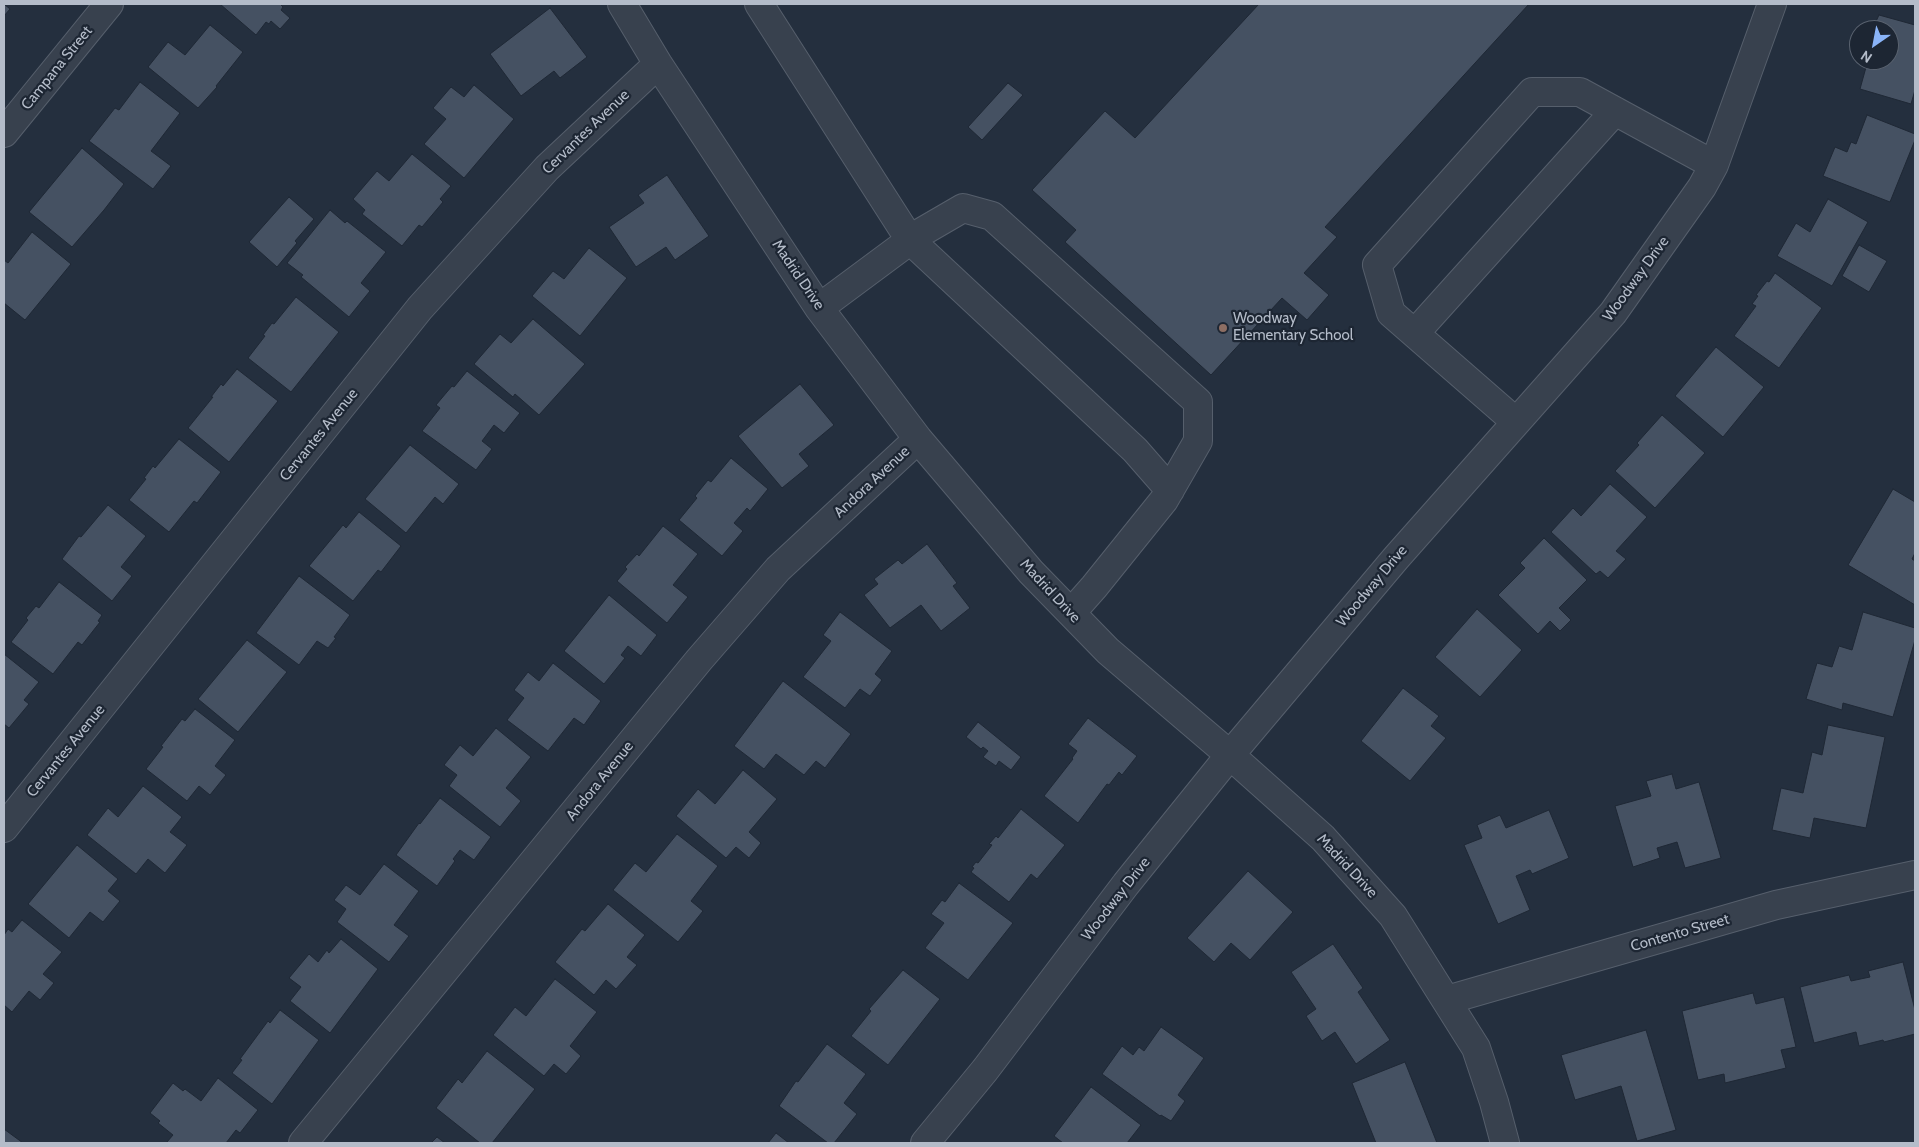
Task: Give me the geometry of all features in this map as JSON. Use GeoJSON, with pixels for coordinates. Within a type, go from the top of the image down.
{"type":"FeatureCollection","features":[{"type":"Feature","properties":{"kind":"street","name":"Campana Street"},"geometry":{"type":"LineString","coordinates":[[4,133],[109,4]]}},
{"type":"Feature","properties":{"kind":"street","name":"Madrid Drive"},"geometry":{"type":"LineString","coordinates":[[622,4],[658,64],[819,308],[918,439],[1031,572],[1108,651],[1230,755],[1323,838],[1393,916],[1476,1048],[1505,1143]]}},
{"type":"Feature","properties":{"kind":"street"},"geometry":{"type":"LineString","coordinates":[[759,4],[910,240],[1135,450],[1170,490]]}},
{"type":"Feature","properties":{"kind":"street","name":"Woodway Drive"},"geometry":{"type":"LineString","coordinates":[[925,1143],[985,1070],[1126,884],[1230,755],[1396,558],[1613,313],[1702,187],[1714,165],[1772,4]]}},
{"type":"Feature","properties":{"kind":"street","name":"Cervantes Avenue"},"geometry":{"type":"LineString","coordinates":[[4,828],[420,308],[547,168],[658,64]]}},
{"type":"Feature","properties":{"kind":"street"},"geometry":{"type":"LineString","coordinates":[[1516,422],[1391,313],[1377,266],[1532,92],[1580,92],[1714,165]]}},
{"type":"Feature","properties":{"kind":"street"},"geometry":{"type":"LineString","coordinates":[[1415,334],[1615,111]]}},
{"type":"Feature","properties":{"kind":"street"},"geometry":{"type":"LineString","coordinates":[[819,308],[910,240],[963,208],[992,216],[1198,402],[1198,441],[1164,500],[1071,613]]}},
{"type":"Feature","properties":{"kind":"street","name":"Andora Avenue"},"geometry":{"type":"LineString","coordinates":[[303,1143],[693,668],[778,570],[918,439]]}},
{"type":"Feature","properties":{"kind":"street","name":"Contento Street"},"geometry":{"type":"LineString","coordinates":[[1447,1000],[1776,905],[1915,875]]}},
{"type":"Feature","properties":{"kind":"building"},"geometry":{"type":"Polygon","coordinates":[[[4,4],[10,9],[4,16],[4,4]]]}},
{"type":"Feature","properties":{"kind":"building"},"geometry":{"type":"Polygon","coordinates":[[[220,4],[282,4],[281,10],[290,18],[280,29],[271,21],[269,24],[266,22],[256,35],[220,4]]]}},
{"type":"Feature","properties":{"kind":"building"},"geometry":{"type":"Polygon","coordinates":[[[1259,4],[1529,4],[1325,227],[1337,237],[1304,273],[1329,295],[1307,320],[1282,298],[1211,375],[1065,242],[1076,230],[1032,190],[1105,111],[1135,138],[1259,4]]]}},
{"type":"Feature","properties":{"kind":"building"},"geometry":{"type":"Polygon","coordinates":[[[550,8],[587,57],[560,78],[554,71],[521,96],[490,54],[550,8]]]}},
{"type":"Feature","properties":{"kind":"building"},"geometry":{"type":"Polygon","coordinates":[[[1879,15],[1897,20],[1877,20],[1879,15]]]}},
{"type":"Feature","properties":{"kind":"building"},"geometry":{"type":"Polygon","coordinates":[[[1899,21],[1915,25],[1915,90],[1911,104],[1860,89],[1865,70],[1899,70],[1899,21]]]}},
{"type":"Feature","properties":{"kind":"building"},"geometry":{"type":"Polygon","coordinates":[[[210,25],[243,52],[217,87],[198,108],[148,67],[168,42],[185,55],[210,25]]]}},
{"type":"Feature","properties":{"kind":"building"},"geometry":{"type":"Polygon","coordinates":[[[140,82],[180,113],[151,151],[171,166],[153,189],[89,141],[115,108],[119,110],[140,82]]]}},
{"type":"Feature","properties":{"kind":"building"},"geometry":{"type":"Polygon","coordinates":[[[1008,83],[1023,95],[982,140],[968,127],[1008,83]]]}},
{"type":"Feature","properties":{"kind":"building"},"geometry":{"type":"Polygon","coordinates":[[[474,85],[514,119],[464,178],[424,144],[446,119],[433,108],[451,87],[464,97],[474,85]]]}},
{"type":"Feature","properties":{"kind":"building"},"geometry":{"type":"Polygon","coordinates":[[[1867,115],[1915,134],[1915,140],[1890,202],[1823,176],[1835,147],[1847,152],[1851,142],[1856,144],[1867,115]]]}},
{"type":"Feature","properties":{"kind":"building"},"geometry":{"type":"Polygon","coordinates":[[[82,148],[124,184],[72,247],[29,212],[82,148]]]}},
{"type":"Feature","properties":{"kind":"building"},"geometry":{"type":"Polygon","coordinates":[[[412,154],[451,186],[440,199],[443,202],[422,227],[419,225],[402,246],[362,214],[365,210],[353,199],[377,171],[389,181],[412,154]]]}},
{"type":"Feature","properties":{"kind":"building"},"geometry":{"type":"Polygon","coordinates":[[[667,175],[709,236],[675,260],[666,247],[636,267],[609,227],[644,203],[638,195],[667,175]]]}},
{"type":"Feature","properties":{"kind":"building"},"geometry":{"type":"Polygon","coordinates":[[[289,197],[314,219],[295,241],[297,243],[277,267],[249,242],[289,197]]]}},
{"type":"Feature","properties":{"kind":"building"},"geometry":{"type":"Polygon","coordinates":[[[1828,199],[1868,222],[1832,286],[1777,256],[1796,223],[1810,232],[1828,199]]]}},
{"type":"Feature","properties":{"kind":"building"},"geometry":{"type":"Polygon","coordinates":[[[330,210],[386,252],[361,283],[370,291],[349,317],[287,263],[330,210]]]}},
{"type":"Feature","properties":{"kind":"building"},"geometry":{"type":"Polygon","coordinates":[[[32,232],[71,264],[25,320],[4,303],[4,260],[8,263],[32,232]]]}},
{"type":"Feature","properties":{"kind":"building"},"geometry":{"type":"Polygon","coordinates":[[[1859,245],[1887,261],[1869,292],[1842,276],[1859,245]]]}},
{"type":"Feature","properties":{"kind":"building"},"geometry":{"type":"Polygon","coordinates":[[[589,248],[627,278],[580,336],[532,296],[553,271],[564,279],[589,248]]]}},
{"type":"Feature","properties":{"kind":"building"},"geometry":{"type":"Polygon","coordinates":[[[1775,273],[1822,308],[1779,368],[1734,336],[1756,306],[1752,304],[1758,296],[1756,295],[1775,273]]]}},
{"type":"Feature","properties":{"kind":"building"},"geometry":{"type":"Polygon","coordinates":[[[296,297],[339,332],[291,392],[248,358],[265,336],[263,335],[272,323],[274,324],[296,297]]]}},
{"type":"Feature","properties":{"kind":"building"},"geometry":{"type":"Polygon","coordinates":[[[533,319],[585,364],[539,415],[515,394],[513,397],[474,364],[500,334],[511,343],[533,319]]]}},
{"type":"Feature","properties":{"kind":"building"},"geometry":{"type":"Polygon","coordinates":[[[1716,347],[1764,387],[1723,437],[1675,396],[1716,347]]]}},
{"type":"Feature","properties":{"kind":"building"},"geometry":{"type":"Polygon","coordinates":[[[237,369],[278,401],[229,462],[188,428],[221,384],[223,386],[237,369]]]}},
{"type":"Feature","properties":{"kind":"building"},"geometry":{"type":"Polygon","coordinates":[[[467,371],[520,413],[504,433],[494,425],[482,441],[492,449],[476,470],[422,431],[440,408],[436,405],[467,371]]]}},
{"type":"Feature","properties":{"kind":"building"},"geometry":{"type":"Polygon","coordinates":[[[800,384],[834,425],[799,454],[809,466],[782,488],[738,436],[800,384]]]}},
{"type":"Feature","properties":{"kind":"building"},"geometry":{"type":"Polygon","coordinates":[[[1662,415],[1705,453],[1655,508],[1615,471],[1639,445],[1637,443],[1662,415]]]}},
{"type":"Feature","properties":{"kind":"building"},"geometry":{"type":"Polygon","coordinates":[[[179,439],[221,472],[197,503],[194,501],[169,532],[129,500],[146,479],[144,478],[153,466],[155,468],[179,439]]]}},
{"type":"Feature","properties":{"kind":"building"},"geometry":{"type":"Polygon","coordinates":[[[410,445],[459,484],[443,504],[435,497],[406,533],[365,499],[410,445]]]}},
{"type":"Feature","properties":{"kind":"building"},"geometry":{"type":"Polygon","coordinates":[[[731,458],[768,489],[750,511],[747,508],[734,523],[743,531],[722,556],[679,520],[697,498],[695,496],[708,480],[711,482],[731,458]]]}},
{"type":"Feature","properties":{"kind":"building"},"geometry":{"type":"Polygon","coordinates":[[[1610,484],[1647,517],[1616,551],[1626,559],[1608,578],[1600,571],[1596,574],[1551,532],[1573,508],[1581,516],[1610,484]]]}},
{"type":"Feature","properties":{"kind":"building"},"geometry":{"type":"Polygon","coordinates":[[[1893,489],[1915,502],[1915,553],[1912,559],[1915,561],[1915,605],[1848,565],[1893,489]]]}},
{"type":"Feature","properties":{"kind":"building"},"geometry":{"type":"Polygon","coordinates":[[[108,505],[146,536],[121,567],[132,576],[112,601],[62,559],[79,536],[81,537],[108,505]]]}},
{"type":"Feature","properties":{"kind":"building"},"geometry":{"type":"Polygon","coordinates":[[[359,512],[401,546],[381,572],[378,570],[353,601],[309,566],[343,525],[346,528],[359,512]]]}},
{"type":"Feature","properties":{"kind":"building"},"geometry":{"type":"Polygon","coordinates":[[[663,526],[698,554],[673,585],[688,597],[667,623],[617,581],[627,569],[625,567],[637,554],[639,556],[663,526]]]}},
{"type":"Feature","properties":{"kind":"building"},"geometry":{"type":"Polygon","coordinates":[[[1544,538],[1587,580],[1559,608],[1571,620],[1560,631],[1550,621],[1538,634],[1498,595],[1525,568],[1520,563],[1544,538]]]}},
{"type":"Feature","properties":{"kind":"building"},"geometry":{"type":"Polygon","coordinates":[[[927,544],[957,583],[953,586],[970,608],[941,631],[921,605],[890,628],[864,595],[878,584],[874,579],[898,560],[902,564],[927,544]]]}},
{"type":"Feature","properties":{"kind":"building"},"geometry":{"type":"Polygon","coordinates":[[[299,576],[350,615],[328,648],[317,641],[299,665],[256,633],[299,576]]]}},
{"type":"Feature","properties":{"kind":"building"},"geometry":{"type":"Polygon","coordinates":[[[59,582],[102,615],[98,621],[100,622],[82,645],[78,642],[53,674],[11,642],[28,620],[26,618],[36,606],[39,608],[59,582]]]}},
{"type":"Feature","properties":{"kind":"building"},"geometry":{"type":"Polygon","coordinates":[[[609,595],[657,635],[641,656],[628,646],[621,655],[625,658],[604,684],[564,651],[609,595]]]}},
{"type":"Feature","properties":{"kind":"building"},"geometry":{"type":"Polygon","coordinates":[[[1477,609],[1522,650],[1480,697],[1435,657],[1477,609]]]}},
{"type":"Feature","properties":{"kind":"building"},"geometry":{"type":"Polygon","coordinates":[[[840,612],[892,651],[875,674],[882,680],[870,696],[860,689],[845,708],[803,677],[831,641],[823,635],[840,612]]]}},
{"type":"Feature","properties":{"kind":"building"},"geometry":{"type":"Polygon","coordinates":[[[1863,612],[1915,628],[1915,640],[1893,717],[1843,703],[1842,710],[1806,699],[1817,663],[1832,667],[1839,646],[1852,650],[1863,612]]]}},
{"type":"Feature","properties":{"kind":"building"},"geometry":{"type":"Polygon","coordinates":[[[247,640],[287,672],[238,732],[198,699],[247,640]]]}},
{"type":"Feature","properties":{"kind":"building"},"geometry":{"type":"Polygon","coordinates":[[[4,654],[39,682],[24,700],[29,704],[9,728],[4,724],[4,654]]]}},
{"type":"Feature","properties":{"kind":"building"},"geometry":{"type":"Polygon","coordinates":[[[553,663],[601,701],[584,725],[574,718],[548,751],[507,720],[524,698],[514,690],[528,672],[539,681],[553,663]]]}},
{"type":"Feature","properties":{"kind":"building"},"geometry":{"type":"Polygon","coordinates":[[[783,681],[851,734],[825,768],[816,761],[804,775],[776,754],[764,769],[734,746],[783,681]]]}},
{"type":"Feature","properties":{"kind":"building"},"geometry":{"type":"Polygon","coordinates":[[[1403,688],[1439,716],[1431,726],[1446,738],[1410,781],[1361,741],[1403,688]]]}},
{"type":"Feature","properties":{"kind":"building"},"geometry":{"type":"Polygon","coordinates":[[[195,709],[235,740],[215,766],[226,775],[210,795],[199,786],[187,801],[146,769],[182,719],[185,721],[195,709]]]}},
{"type":"Feature","properties":{"kind":"building"},"geometry":{"type":"Polygon","coordinates":[[[1088,718],[1137,756],[1122,775],[1119,772],[1109,785],[1107,784],[1078,823],[1044,796],[1073,759],[1077,751],[1068,744],[1088,718]]]}},
{"type":"Feature","properties":{"kind":"building"},"geometry":{"type":"Polygon","coordinates":[[[978,722],[1021,757],[1011,770],[999,761],[996,766],[983,757],[988,751],[983,747],[981,749],[966,737],[978,722]]]}},
{"type":"Feature","properties":{"kind":"building"},"geometry":{"type":"Polygon","coordinates":[[[1828,725],[1885,737],[1866,828],[1814,818],[1810,838],[1772,830],[1781,788],[1803,793],[1812,752],[1822,755],[1828,725]]]}},
{"type":"Feature","properties":{"kind":"building"},"geometry":{"type":"Polygon","coordinates":[[[496,728],[531,757],[506,788],[521,801],[500,827],[449,786],[457,775],[444,765],[460,745],[473,756],[496,728]]]}},
{"type":"Feature","properties":{"kind":"building"},"geometry":{"type":"Polygon","coordinates":[[[743,770],[777,799],[749,832],[761,843],[749,858],[736,847],[726,858],[676,816],[698,789],[715,804],[743,770]]]}},
{"type":"Feature","properties":{"kind":"building"},"geometry":{"type":"Polygon","coordinates":[[[1672,774],[1676,789],[1699,782],[1721,858],[1685,868],[1677,842],[1657,848],[1660,858],[1633,867],[1615,806],[1651,796],[1646,781],[1672,774]]]}},
{"type":"Feature","properties":{"kind":"building"},"geometry":{"type":"Polygon","coordinates":[[[143,786],[182,817],[170,832],[187,845],[165,873],[148,859],[136,874],[87,835],[108,808],[118,817],[143,786]]]}},
{"type":"Feature","properties":{"kind":"building"},"geometry":{"type":"Polygon","coordinates":[[[440,798],[491,837],[474,860],[460,850],[453,859],[455,861],[437,886],[396,855],[440,798]]]}},
{"type":"Feature","properties":{"kind":"building"},"geometry":{"type":"Polygon","coordinates":[[[1021,809],[1065,845],[1037,879],[1031,874],[1009,902],[971,872],[974,868],[972,867],[976,862],[978,863],[992,845],[989,844],[996,836],[998,838],[1021,809]]]}},
{"type":"Feature","properties":{"kind":"building"},"geometry":{"type":"Polygon","coordinates":[[[1549,810],[1569,858],[1532,874],[1530,870],[1516,876],[1530,910],[1498,924],[1464,845],[1482,838],[1477,825],[1500,815],[1506,828],[1549,810]]]}},
{"type":"Feature","properties":{"kind":"building"},"geometry":{"type":"Polygon","coordinates":[[[677,834],[718,866],[691,901],[703,911],[678,942],[613,890],[635,863],[646,872],[677,834]]]}},
{"type":"Feature","properties":{"kind":"building"},"geometry":{"type":"Polygon","coordinates":[[[77,845],[118,879],[108,891],[120,901],[103,922],[90,912],[69,938],[28,904],[77,845]]]}},
{"type":"Feature","properties":{"kind":"building"},"geometry":{"type":"Polygon","coordinates":[[[384,864],[419,891],[394,925],[409,936],[389,962],[337,922],[346,909],[334,900],[346,885],[360,895],[384,864]]]}},
{"type":"Feature","properties":{"kind":"building"},"geometry":{"type":"Polygon","coordinates":[[[1248,871],[1293,912],[1250,960],[1231,943],[1214,962],[1187,938],[1248,871]]]}},
{"type":"Feature","properties":{"kind":"building"},"geometry":{"type":"Polygon","coordinates":[[[959,883],[1013,923],[968,980],[925,948],[944,923],[931,914],[942,900],[945,902],[959,883]]]}},
{"type":"Feature","properties":{"kind":"building"},"geometry":{"type":"Polygon","coordinates":[[[608,904],[645,935],[627,957],[637,965],[616,989],[606,980],[594,995],[555,962],[582,929],[585,931],[608,904]]]}},
{"type":"Feature","properties":{"kind":"building"},"geometry":{"type":"Polygon","coordinates":[[[22,920],[62,952],[43,974],[54,983],[40,1000],[29,991],[12,1012],[4,1005],[4,935],[8,929],[12,932],[22,920]]]}},
{"type":"Feature","properties":{"kind":"building"},"geometry":{"type":"Polygon","coordinates":[[[341,939],[378,969],[330,1033],[290,1001],[301,987],[289,978],[309,954],[318,962],[327,950],[329,953],[341,939]]]}},
{"type":"Feature","properties":{"kind":"building"},"geometry":{"type":"Polygon","coordinates":[[[1333,944],[1363,988],[1358,992],[1390,1040],[1356,1064],[1335,1032],[1322,1041],[1306,1016],[1316,1009],[1291,972],[1333,944]]]}},
{"type":"Feature","properties":{"kind":"building"},"geometry":{"type":"Polygon","coordinates":[[[1903,962],[1915,1010],[1915,1034],[1859,1046],[1856,1032],[1814,1043],[1800,987],[1849,975],[1851,981],[1870,977],[1868,971],[1903,962]]]}},
{"type":"Feature","properties":{"kind":"building"},"geometry":{"type":"Polygon","coordinates":[[[903,970],[940,999],[888,1065],[851,1036],[871,1011],[869,1009],[903,970]]]}},
{"type":"Feature","properties":{"kind":"building"},"geometry":{"type":"Polygon","coordinates":[[[555,979],[597,1012],[570,1046],[581,1056],[566,1074],[554,1064],[544,1076],[493,1035],[515,1007],[526,1016],[555,979]]]}},
{"type":"Feature","properties":{"kind":"building"},"geometry":{"type":"Polygon","coordinates":[[[1753,993],[1756,1004],[1784,997],[1796,1047],[1781,1050],[1786,1068],[1725,1083],[1724,1074],[1698,1080],[1682,1011],[1753,993]]]}},
{"type":"Feature","properties":{"kind":"building"},"geometry":{"type":"Polygon","coordinates":[[[280,1010],[319,1040],[272,1104],[232,1073],[268,1021],[270,1023],[280,1010]]]}},
{"type":"Feature","properties":{"kind":"building"},"geometry":{"type":"Polygon","coordinates":[[[1161,1027],[1204,1058],[1178,1095],[1185,1101],[1171,1121],[1160,1116],[1102,1074],[1122,1046],[1133,1055],[1139,1047],[1144,1051],[1161,1027]]]}},
{"type":"Feature","properties":{"kind":"building"},"geometry":{"type":"Polygon","coordinates":[[[1646,1030],[1676,1130],[1637,1141],[1621,1086],[1575,1100],[1561,1055],[1646,1030]]]}},
{"type":"Feature","properties":{"kind":"building"},"geometry":{"type":"Polygon","coordinates":[[[827,1044],[866,1074],[844,1103],[857,1114],[834,1143],[828,1143],[779,1106],[796,1081],[798,1082],[827,1044]]]}},
{"type":"Feature","properties":{"kind":"building"},"geometry":{"type":"Polygon","coordinates":[[[487,1051],[535,1089],[492,1143],[480,1143],[436,1108],[458,1079],[462,1083],[487,1051]]]}},
{"type":"Feature","properties":{"kind":"building"},"geometry":{"type":"Polygon","coordinates":[[[1405,1062],[1437,1143],[1376,1143],[1352,1083],[1405,1062]]]}},
{"type":"Feature","properties":{"kind":"building"},"geometry":{"type":"Polygon","coordinates":[[[218,1078],[258,1110],[240,1133],[236,1130],[226,1143],[167,1142],[173,1135],[158,1123],[160,1121],[150,1113],[173,1083],[201,1101],[218,1078]]]}},
{"type":"Feature","properties":{"kind":"building"},"geometry":{"type":"Polygon","coordinates":[[[1091,1087],[1141,1125],[1127,1143],[1063,1143],[1054,1136],[1091,1087]]]}},
{"type":"Feature","properties":{"kind":"building"},"geometry":{"type":"Polygon","coordinates":[[[4,1129],[23,1143],[4,1143],[4,1129]]]}},
{"type":"Feature","properties":{"kind":"building"},"geometry":{"type":"Polygon","coordinates":[[[776,1133],[789,1143],[768,1143],[776,1133]]]}},
{"type":"Feature","properties":{"kind":"building"},"geometry":{"type":"Polygon","coordinates":[[[437,1137],[445,1143],[431,1143],[437,1137]]]}},
{"type":"Feature","properties":{"kind":"place","name":"Woodway Elementary School"},"geometry":{"type":"Point","coordinates":[1223,328]}}]}
